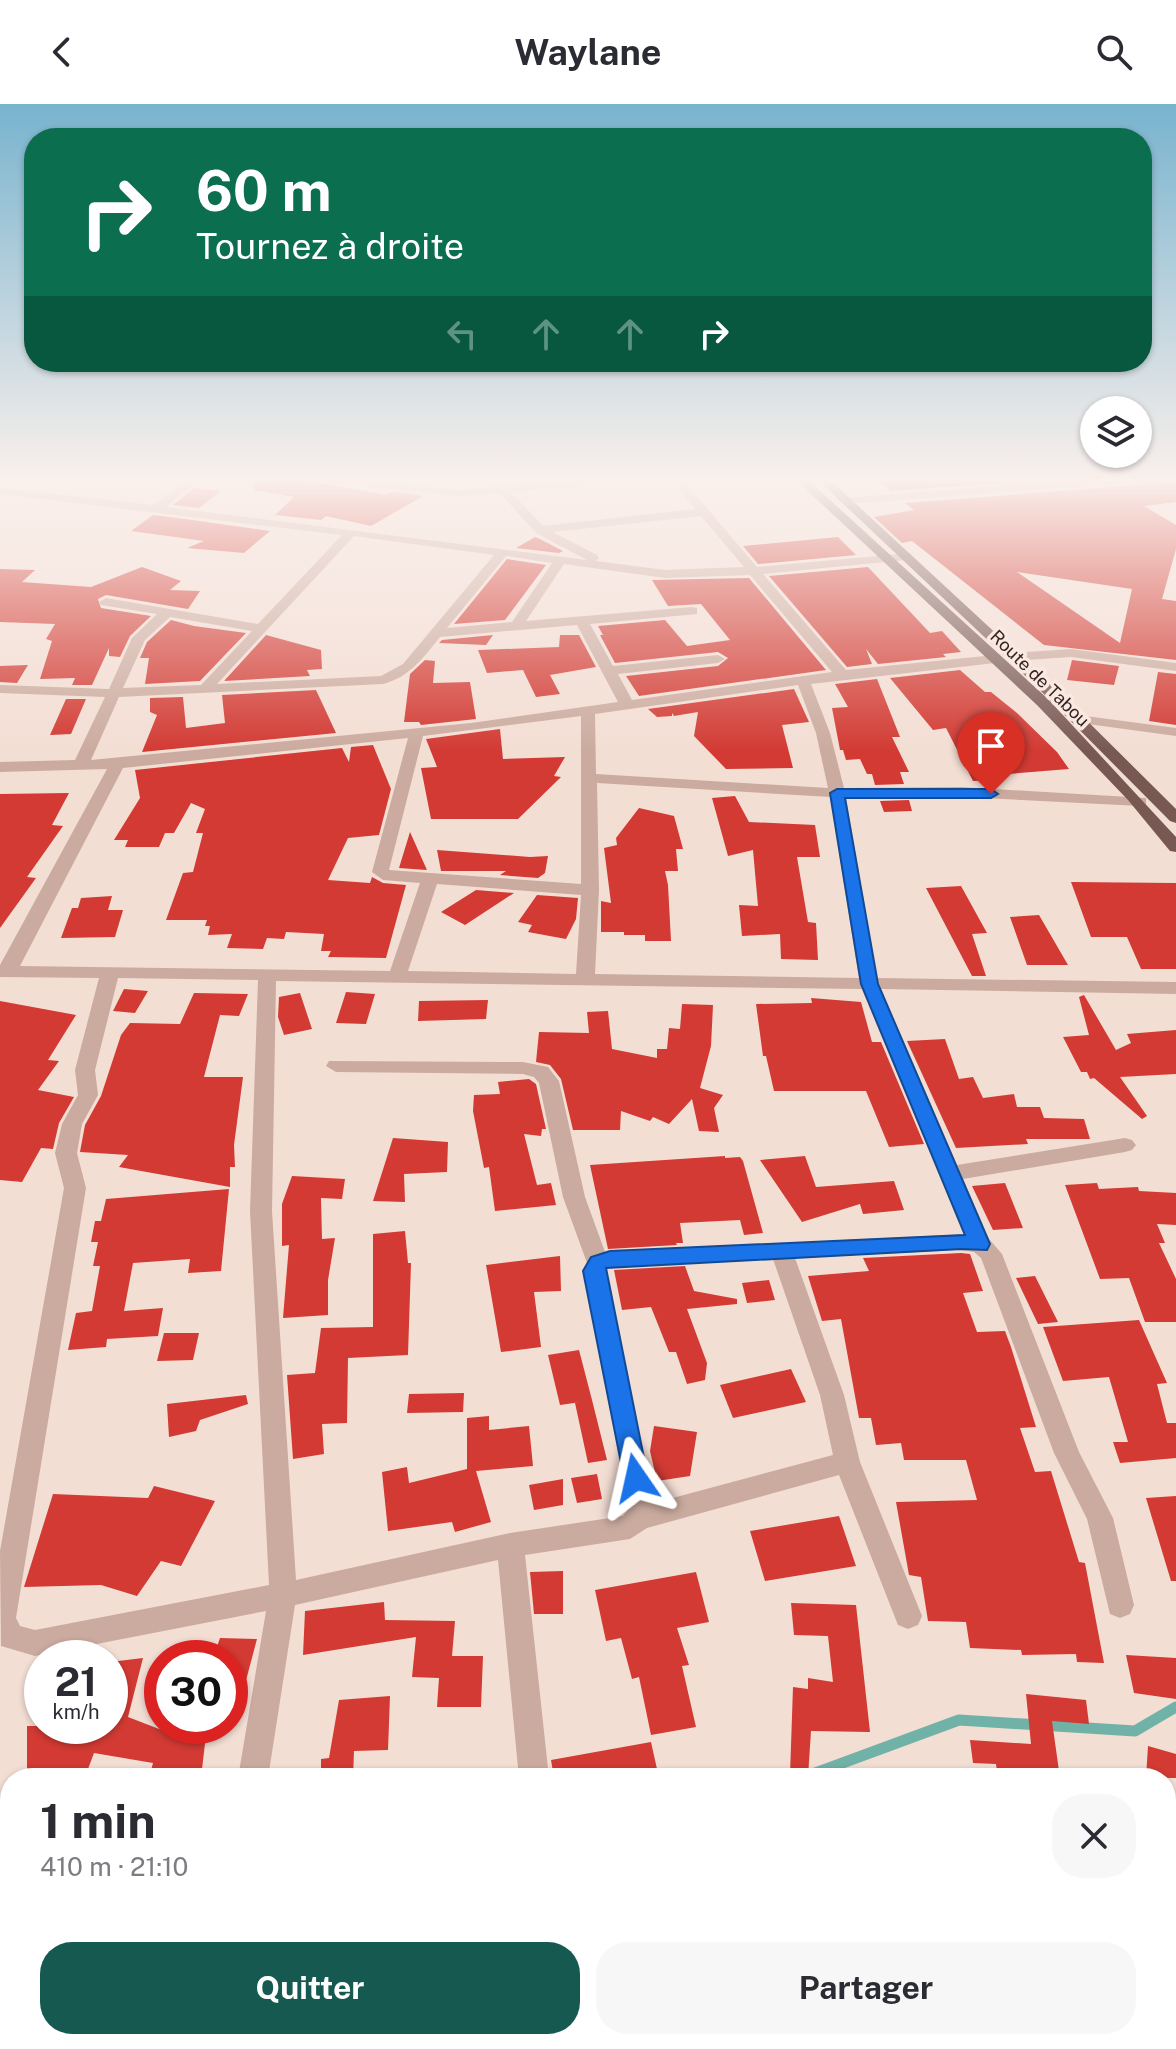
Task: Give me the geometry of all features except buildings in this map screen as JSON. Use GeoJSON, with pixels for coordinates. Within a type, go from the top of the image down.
{"type":"FeatureCollection","features":[{"type":"Feature","properties":{"kind":"main road","name":"Route de Tabou"},"geometry":{"type":"LineString","coordinates":[[898,570],[995,659],[1140,801],[1176,847]]}},
{"type":"Feature","properties":{"kind":"main road","name":"Route de Tabou"},"geometry":{"type":"LineString","coordinates":[[921,570],[1078,719],[1176,818]]}},
{"type":"Feature","properties":{"kind":"street"},"geometry":{"type":"LineString","coordinates":[[205,689],[316,570]]}},
{"type":"Feature","properties":{"kind":"street"},"geometry":{"type":"LineString","coordinates":[[0,689],[112,693],[383,680],[408,667],[488,570]]}},
{"type":"Feature","properties":{"kind":"street"},"geometry":{"type":"LineString","coordinates":[[516,626],[554,570]]}},
{"type":"Feature","properties":{"kind":"street"},"geometry":{"type":"LineString","coordinates":[[640,570],[665,574],[765,570]]}},
{"type":"Feature","properties":{"kind":"street"},"geometry":{"type":"LineString","coordinates":[[751,571],[842,675]]}},
{"type":"Feature","properties":{"kind":"street"},"geometry":{"type":"LineString","coordinates":[[106,602],[261,628]]}},
{"type":"Feature","properties":{"kind":"street"},"geometry":{"type":"LineString","coordinates":[[436,633],[692,611]]}},
{"type":"Feature","properties":{"kind":"street"},"geometry":{"type":"LineString","coordinates":[[81,765],[139,638],[167,612]]}},
{"type":"Feature","properties":{"kind":"street"},"geometry":{"type":"LineString","coordinates":[[582,621],[627,705]]}},
{"type":"Feature","properties":{"kind":"street"},"geometry":{"type":"LineString","coordinates":[[1014,657],[1071,653],[1176,667]]}},
{"type":"Feature","properties":{"kind":"street"},"geometry":{"type":"LineString","coordinates":[[609,671],[718,659]]}},
{"type":"Feature","properties":{"kind":"street"},"geometry":{"type":"LineString","coordinates":[[0,767],[117,764],[471,727],[803,680],[995,659]]}},
{"type":"Feature","properties":{"kind":"street"},"geometry":{"type":"LineString","coordinates":[[803,680],[823,733],[837,793],[869,984],[980,1244],[991,1254],[1067,1453],[1100,1518],[1120,1605]]}},
{"type":"Feature","properties":{"kind":"street"},"geometry":{"type":"LineString","coordinates":[[585,980],[590,890],[588,710]]}},
{"type":"Feature","properties":{"kind":"street"},"geometry":{"type":"LineString","coordinates":[[1078,719],[1176,732]]}},
{"type":"Feature","properties":{"kind":"street"},"geometry":{"type":"LineString","coordinates":[[417,731],[380,872],[383,875],[590,890]]}},
{"type":"Feature","properties":{"kind":"street"},"geometry":{"type":"LineString","coordinates":[[117,764],[4,971],[1176,988]]}},
{"type":"Feature","properties":{"kind":"street"},"geometry":{"type":"LineString","coordinates":[[589,778],[837,793],[961,792],[1140,801]]}},
{"type":"Feature","properties":{"kind":"street"},"geometry":{"type":"LineString","coordinates":[[397,977],[430,879]]}},
{"type":"Feature","properties":{"kind":"street"},"geometry":{"type":"LineString","coordinates":[[110,972],[85,1070],[88,1095],[72,1124],[66,1153],[75,1188],[2,1619],[11,1637],[35,1643],[283,1595],[510,1545],[630,1527],[639,1519],[847,1462]]}},
{"type":"Feature","properties":{"kind":"street"},"geometry":{"type":"LineString","coordinates":[[255,1768],[283,1595],[261,1211],[267,975]]}},
{"type":"Feature","properties":{"kind":"street"},"geometry":{"type":"LineString","coordinates":[[336,1066],[523,1068],[541,1072],[549,1081],[574,1197],[598,1263]]}},
{"type":"Feature","properties":{"kind":"street"},"geometry":{"type":"LineString","coordinates":[[950,1174],[1125,1145]]}},
{"type":"Feature","properties":{"kind":"street"},"geometry":{"type":"LineString","coordinates":[[639,1519],[642,1508],[594,1271],[598,1263],[610,1259],[961,1242],[980,1244]]}},
{"type":"Feature","properties":{"kind":"street"},"geometry":{"type":"LineString","coordinates":[[781,1251],[832,1395],[847,1462],[908,1616]]}},
{"type":"Feature","properties":{"kind":"street"},"geometry":{"type":"LineString","coordinates":[[510,1545],[533,1768]]}},
{"type":"Feature","properties":{"kind":"waterway"},"geometry":{"type":"LineString","coordinates":[[829,1768],[959,1720],[1135,1731],[1176,1707]]}},
{"type":"Feature","properties":{"kind":"route"},"geometry":{"type":"LineString","coordinates":[[636,1478],[594,1271],[598,1263],[610,1259],[961,1242],[980,1244],[869,984],[837,793],[991,794]]}}]}
